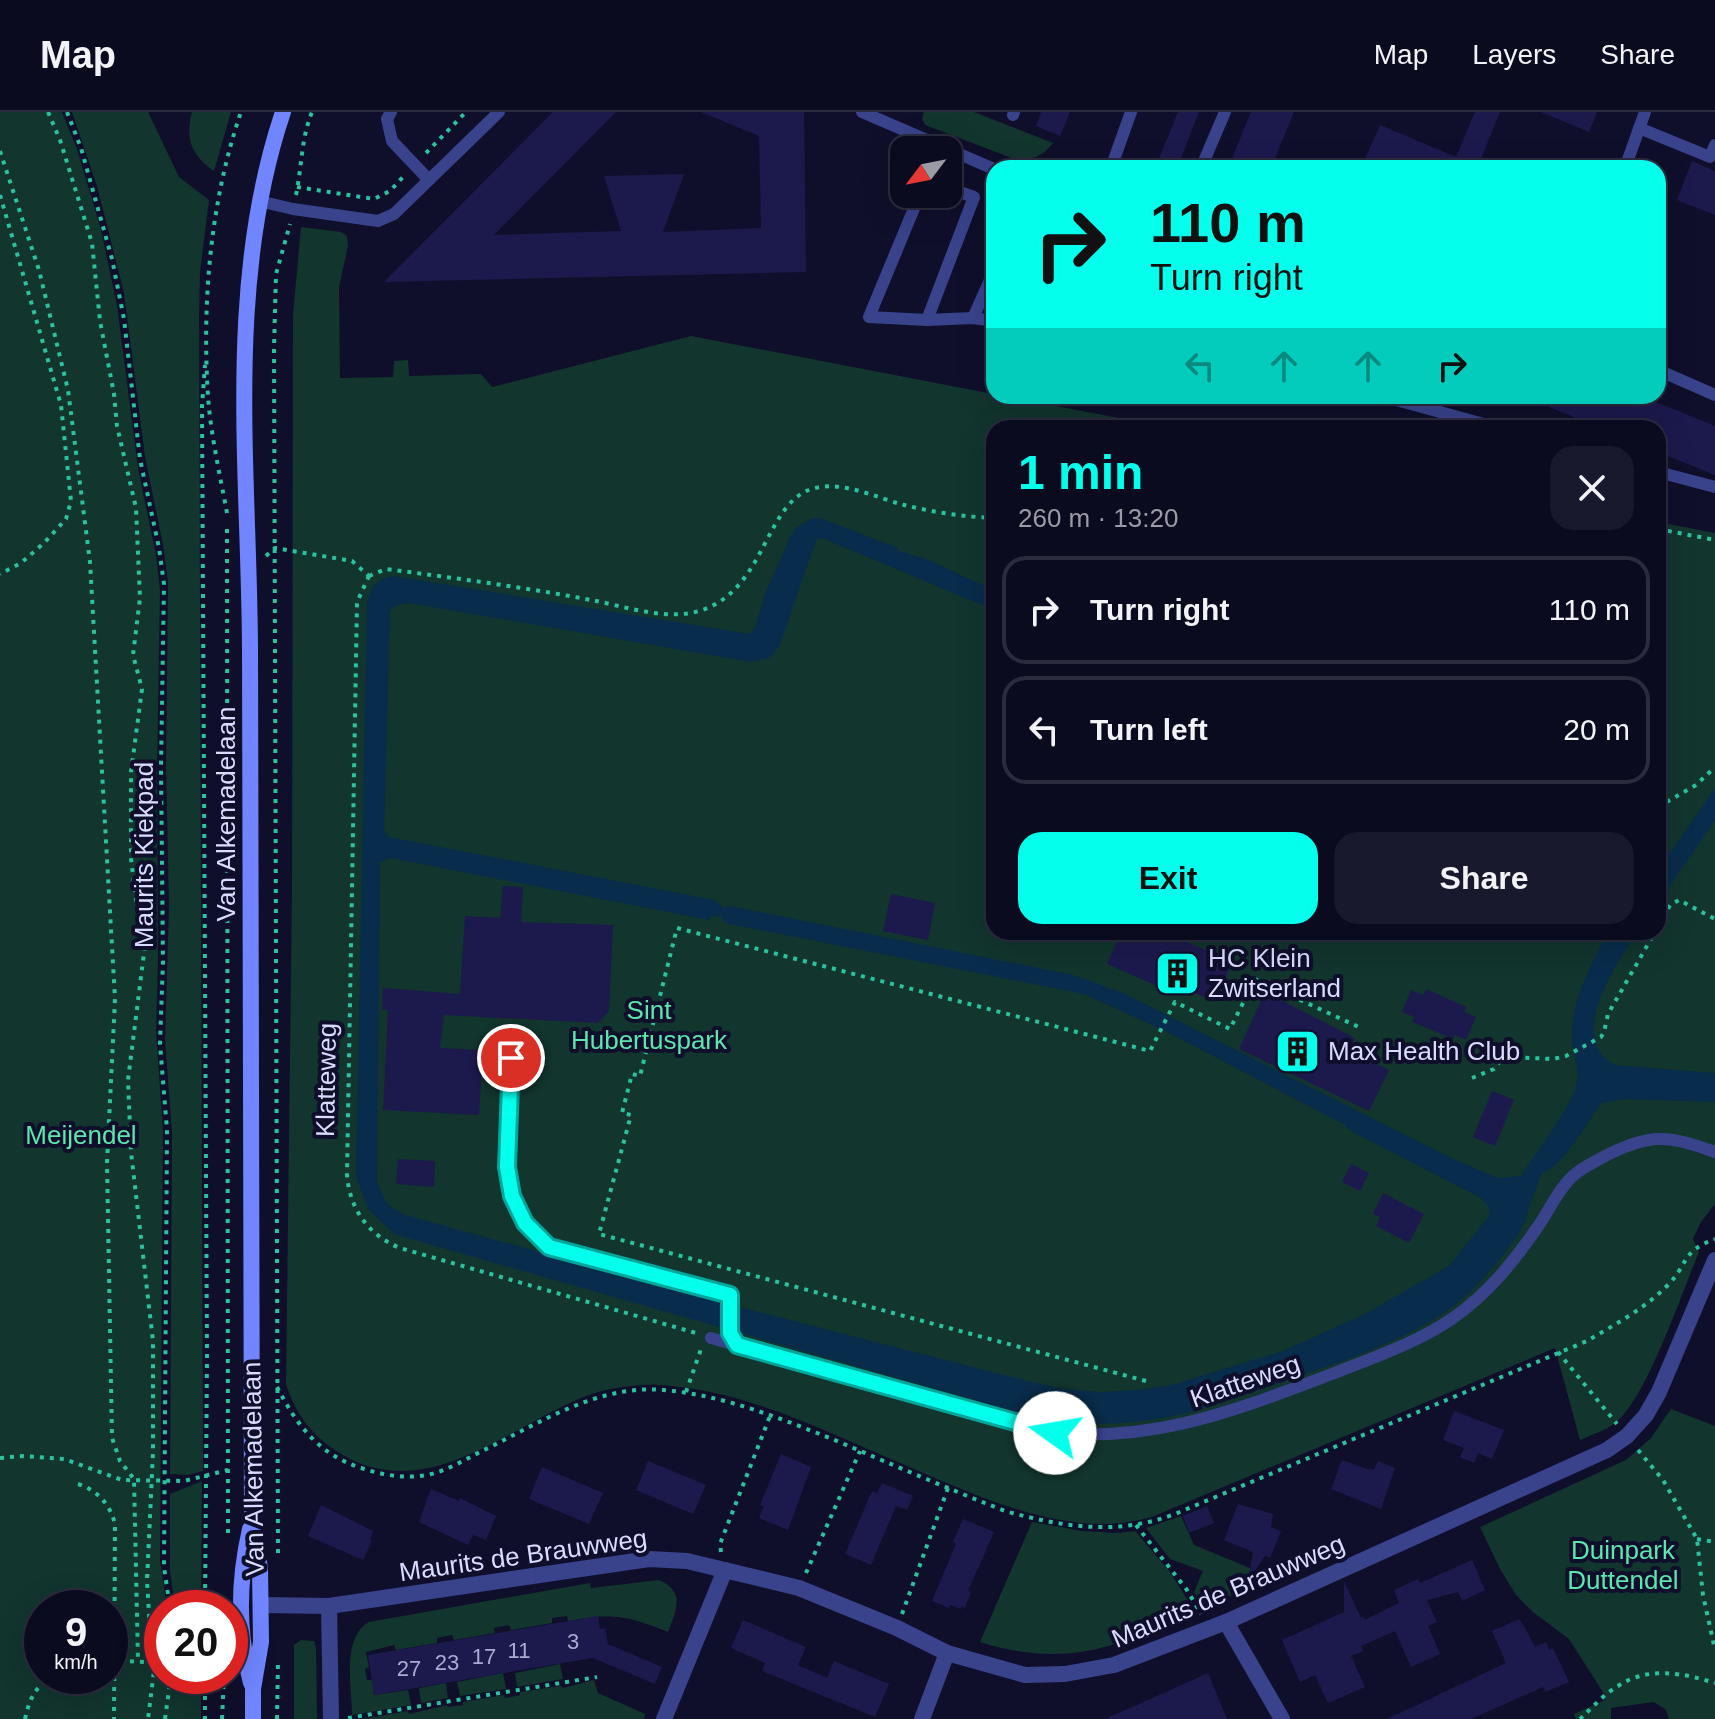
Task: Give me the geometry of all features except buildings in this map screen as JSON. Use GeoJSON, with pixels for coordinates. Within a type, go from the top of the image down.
{"type":"FeatureCollection","features":[{"type":"Feature","properties":{"kind":"main road","name":"Van Alkemadelaan"},"geometry":{"type":"LineString","coordinates":[[253,1719],[253,1689],[261,1642],[261,1605],[260,1568],[252,1521],[250,571],[244,351],[259,201],[283,112]]}},
{"type":"Feature","properties":{"kind":"main road","name":"Van Alkemadelaan"},"geometry":{"type":"LineString","coordinates":[[252,1521],[241,1568],[241,1641],[253,1689]]}},
{"type":"Feature","properties":{"kind":"street","name":"Maurits de Brauwweg"},"geometry":{"type":"LineString","coordinates":[[261,1605],[329,1606],[649,1559],[687,1561],[799,1588],[897,1628],[947,1653],[1025,1675],[1065,1674],[1114,1665],[1226,1622],[1607,1450],[1627,1436],[1646,1415],[1659,1392],[1715,1260]]}},
{"type":"Feature","properties":{"kind":"street"},"geometry":{"type":"LineString","coordinates":[[664,1719],[725,1570]]}},
{"type":"Feature","properties":{"kind":"street"},"geometry":{"type":"LineString","coordinates":[[329,1606],[331,1719]]}},
{"type":"Feature","properties":{"kind":"street"},"geometry":{"type":"LineString","coordinates":[[1226,1622],[1282,1719]]}},
{"type":"Feature","properties":{"kind":"street"},"geometry":{"type":"LineString","coordinates":[[922,1719],[947,1653]]}},
{"type":"Feature","properties":{"kind":"lane"},"geometry":{"type":"LineString","coordinates":[[391,112],[387,119],[392,141],[429,180]]}},
{"type":"Feature","properties":{"kind":"lane"},"geometry":{"type":"LineString","coordinates":[[259,201],[378,221],[394,214],[499,112]]}},
{"type":"Feature","properties":{"kind":"lane"},"geometry":{"type":"LineString","coordinates":[[862,112],[986,166]]}},
{"type":"Feature","properties":{"kind":"lane"},"geometry":{"type":"LineString","coordinates":[[1114,160],[1131,112]]}},
{"type":"Feature","properties":{"kind":"lane"},"geometry":{"type":"LineString","coordinates":[[1204,160],[1225,112]]}},
{"type":"Feature","properties":{"kind":"lane"},"geometry":{"type":"LineString","coordinates":[[1628,160],[1645,112]]}},
{"type":"Feature","properties":{"kind":"lane"},"geometry":{"type":"LineString","coordinates":[[1639,128],[1710,157],[1715,145]]}},
{"type":"Feature","properties":{"kind":"lane"},"geometry":{"type":"LineString","coordinates":[[927,320],[974,197],[962,193]]}},
{"type":"Feature","properties":{"kind":"lane"},"geometry":{"type":"LineString","coordinates":[[914,208],[869,317],[986,320]]}},
{"type":"Feature","properties":{"kind":"lane"},"geometry":{"type":"LineString","coordinates":[[973,318],[986,289]]}},
{"type":"Feature","properties":{"kind":"lane"},"geometry":{"type":"LineString","coordinates":[[1666,374],[1715,395]]}},
{"type":"Feature","properties":{"kind":"lane"},"geometry":{"type":"LineString","coordinates":[[1411,404],[1469,420]]}},
{"type":"Feature","properties":{"kind":"lane"},"geometry":{"type":"LineString","coordinates":[[1666,474],[1715,487]]}},
{"type":"Feature","properties":{"kind":"lane"},"geometry":{"type":"LineString","coordinates":[[512,1030],[507,1167],[512,1196],[525,1223],[549,1247],[730,1295],[730,1333],[737,1345]]}},
{"type":"Feature","properties":{"kind":"lane","name":"Klatteweg"},"geometry":{"type":"LineString","coordinates":[[708,1337],[1038,1430],[1072,1436],[1102,1436],[1168,1428],[1245,1407],[1343,1370],[1435,1330],[1475,1302],[1498,1278],[1574,1175],[1635,1141],[1655,1138],[1673,1140],[1715,1152]]}},
{"type":"Feature","properties":{"kind":"path"},"geometry":{"type":"LineString","coordinates":[[48,112],[60,140],[92,243],[100,321],[117,426],[136,508],[140,598],[133,655],[142,689],[131,772],[131,859],[136,899],[146,937],[128,1080],[131,1152],[153,1341],[148,1590]]}},
{"type":"Feature","properties":{"kind":"path","name":"Maurits Kiekpad"},"geometry":{"type":"LineString","coordinates":[[67,112],[81,148],[112,259],[124,319],[140,459],[164,584],[160,1044],[167,1130],[164,1567],[167,1590]]}},
{"type":"Feature","properties":{"kind":"path","name":"Van Alkemadelaan"},"geometry":{"type":"LineString","coordinates":[[227,514],[208,399],[208,285],[213,234],[226,163],[241,112]]}},
{"type":"Feature","properties":{"kind":"path"},"geometry":{"type":"LineString","coordinates":[[312,112],[303,135],[302,166],[297,187],[374,199],[390,191],[466,112]]}},
{"type":"Feature","properties":{"kind":"path"},"geometry":{"type":"LineString","coordinates":[[0,151],[39,270],[68,390],[90,562],[115,999],[107,1163],[112,1438],[120,1461],[134,1479],[138,1661]]}},
{"type":"Feature","properties":{"kind":"path"},"geometry":{"type":"LineString","coordinates":[[0,195],[61,405],[71,501],[66,519],[44,543],[21,563],[0,574]]}},
{"type":"Feature","properties":{"kind":"path","name":"Van Alkemadelaan"},"geometry":{"type":"LineString","coordinates":[[278,1558],[276,274],[289,231]]}},
{"type":"Feature","properties":{"kind":"path","name":"Van Alkemadelaan"},"geometry":{"type":"LineString","coordinates":[[205,1590],[202,406],[208,339]]}},
{"type":"Feature","properties":{"kind":"path"},"geometry":{"type":"LineString","coordinates":[[275,548],[352,561],[369,576],[386,569],[671,614],[696,612],[718,603],[735,590],[747,576],[786,508],[800,494],[816,488],[835,486],[907,506],[986,517]]}},
{"type":"Feature","properties":{"kind":"path","name":"Van Alkemadelaan"},"geometry":{"type":"LineString","coordinates":[[227,529],[228,1547]]}},
{"type":"Feature","properties":{"kind":"path"},"geometry":{"type":"LineString","coordinates":[[1666,531],[1715,540]]}},
{"type":"Feature","properties":{"kind":"path","name":"Klatteweg"},"geometry":{"type":"LineString","coordinates":[[369,576],[357,602],[347,1174],[353,1203],[367,1226],[400,1248],[708,1337]]}},
{"type":"Feature","properties":{"kind":"path"},"geometry":{"type":"LineString","coordinates":[[1666,802],[1696,785],[1715,767]]}},
{"type":"Feature","properties":{"kind":"path"},"geometry":{"type":"LineString","coordinates":[[1666,912],[1670,905],[1679,900],[1715,919]]}},
{"type":"Feature","properties":{"kind":"path"},"geometry":{"type":"LineString","coordinates":[[1146,1381],[599,1234],[631,1115],[622,1113],[632,1074],[640,1076],[677,928],[1150,1051],[1175,1002],[1230,1029],[1255,979],[1363,1029]]}},
{"type":"Feature","properties":{"kind":"path"},"geometry":{"type":"LineString","coordinates":[[1472,1078],[1494,1069],[1501,1060],[1510,1057],[1553,1059],[1569,1055],[1601,1037],[1608,1014],[1650,940]]}},
{"type":"Feature","properties":{"kind":"path"},"geometry":{"type":"LineString","coordinates":[[276,1385],[296,1422],[322,1448],[350,1465],[374,1473],[404,1477],[444,1470],[589,1399],[658,1390],[686,1392],[770,1416],[1005,1511],[1042,1521],[1094,1528],[1136,1525],[1153,1522],[1258,1480],[1587,1341],[1638,1309],[1668,1285],[1694,1247],[1715,1239]]}},
{"type":"Feature","properties":{"kind":"path"},"geometry":{"type":"LineString","coordinates":[[1558,1352],[1663,1480],[1697,1539],[1703,1595],[1715,1650]]}},
{"type":"Feature","properties":{"kind":"path"},"geometry":{"type":"LineString","coordinates":[[686,1392],[699,1355]]}},
{"type":"Feature","properties":{"kind":"path"},"geometry":{"type":"LineString","coordinates":[[725,1570],[720,1544],[770,1416]]}},
{"type":"Feature","properties":{"kind":"path"},"geometry":{"type":"LineString","coordinates":[[799,1588],[860,1451]]}},
{"type":"Feature","properties":{"kind":"path"},"geometry":{"type":"LineString","coordinates":[[0,1458],[64,1459],[122,1480],[184,1481],[228,1470]]}},
{"type":"Feature","properties":{"kind":"path"},"geometry":{"type":"LineString","coordinates":[[78,1484],[100,1496],[112,1513],[115,1524],[114,1590]]}},
{"type":"Feature","properties":{"kind":"path"},"geometry":{"type":"LineString","coordinates":[[897,1628],[948,1488]]}},
{"type":"Feature","properties":{"kind":"path"},"geometry":{"type":"LineString","coordinates":[[1136,1525],[1187,1590],[1209,1629]]}},
{"type":"Feature","properties":{"kind":"path"},"geometry":{"type":"LineString","coordinates":[[1697,1539],[1715,1542]]}},
{"type":"Feature","properties":{"kind":"path"},"geometry":{"type":"LineString","coordinates":[[128,1661],[144,1662]]}},
{"type":"Feature","properties":{"kind":"path"},"geometry":{"type":"LineString","coordinates":[[277,1719],[278,1671]]}},
{"type":"Feature","properties":{"kind":"path"},"geometry":{"type":"LineString","coordinates":[[1580,1719],[1618,1686],[1655,1673],[1715,1683]]}},
{"type":"Feature","properties":{"kind":"path"},"geometry":{"type":"LineString","coordinates":[[348,1718],[597,1677]]}},
{"type":"Feature","properties":{"kind":"path"},"geometry":{"type":"LineString","coordinates":[[25,1719],[32,1694]]}},
{"type":"Feature","properties":{"kind":"path"},"geometry":{"type":"LineString","coordinates":[[114,1694],[114,1719]]}},
{"type":"Feature","properties":{"kind":"path"},"geometry":{"type":"LineString","coordinates":[[148,1719],[151,1694]]}},
{"type":"Feature","properties":{"kind":"path"},"geometry":{"type":"LineString","coordinates":[[165,1719],[168,1694]]}},
{"type":"Feature","properties":{"kind":"path"},"geometry":{"type":"LineString","coordinates":[[205,1694],[205,1719]]}},
{"type":"Feature","properties":{"kind":"path"},"geometry":{"type":"LineString","coordinates":[[222,1719],[223,1694]]}},
{"type":"Feature","properties":{"kind":"green space","name":"Meijendel"},"geometry":{"type":"Polygon","coordinates":[[[0,112],[62,112],[77,149],[101,230],[117,305],[138,468],[156,555],[160,590],[156,1032],[163,1130],[160,1560],[164,1590],[144,1590],[144,1694],[201,1694],[201,1719],[0,1719],[0,112]]]}},
{"type":"Feature","properties":{"kind":"green space"},"geometry":{"type":"Polygon","coordinates":[[[72,112],[148,112],[179,177],[209,200],[200,272],[199,315],[203,1471],[188,1475],[170,1474],[172,1132],[165,1040],[169,906],[166,766],[168,582],[145,457],[124,293],[97,186],[72,112]]]}},
{"type":"Feature","properties":{"kind":"green space"},"geometry":{"type":"Polygon","coordinates":[[[192,112],[231,112],[214,171],[200,159],[192,146],[189,130],[192,112]]]}},
{"type":"Feature","properties":{"kind":"green space"},"geometry":{"type":"Polygon","coordinates":[[[924,112],[974,112],[1053,143],[1037,156],[1017,160],[962,139],[962,136],[925,125],[922,119],[924,112]]]}},
{"type":"Feature","properties":{"kind":"green space","name":"Sint Hubertuspark"},"geometry":{"type":"Polygon","coordinates":[[[301,227],[341,232],[347,236],[348,246],[339,287],[340,378],[393,377],[394,361],[408,360],[409,376],[481,374],[492,387],[691,336],[986,393],[986,404],[1046,404],[1129,420],[986,420],[986,940],[1666,940],[1666,524],[1715,533],[1715,1204],[1693,1239],[1699,1252],[1662,1344],[1626,1412],[1614,1424],[1580,1440],[1555,1348],[1154,1516],[1122,1523],[1089,1524],[1055,1519],[987,1499],[778,1412],[689,1388],[639,1385],[590,1395],[461,1458],[430,1468],[398,1471],[367,1466],[335,1450],[318,1437],[299,1413],[286,1384],[292,891],[293,315],[301,227]]]}},
{"type":"Feature","properties":{"kind":"green space","name":"Duinpark Duttendel"},"geometry":{"type":"Polygon","coordinates":[[[1671,1409],[1715,1426],[1715,1719],[1669,1719],[1666,1710],[1654,1702],[1611,1708],[1611,1719],[1576,1719],[1574,1714],[1606,1697],[1569,1639],[1516,1595],[1480,1527],[1626,1460],[1651,1438],[1671,1409]]]}},
{"type":"Feature","properties":{"kind":"green space"},"geometry":{"type":"Polygon","coordinates":[[[202,1481],[201,1590],[173,1590],[170,1494],[202,1481]]]}},
{"type":"Feature","properties":{"kind":"green space"},"geometry":{"type":"Polygon","coordinates":[[[1181,1516],[1194,1545],[1272,1577],[1204,1608],[1194,1592],[1203,1571],[1170,1559],[1146,1528],[1181,1516]]]}},
{"type":"Feature","properties":{"kind":"green space"},"geometry":{"type":"Polygon","coordinates":[[[1032,1522],[1082,1531],[1135,1531],[1170,1572],[1195,1612],[1116,1644],[1066,1654],[1039,1654],[980,1642],[1032,1522]]]}},
{"type":"Feature","properties":{"kind":"green space"},"geometry":{"type":"Polygon","coordinates":[[[659,1580],[676,1596],[676,1609],[668,1632],[619,1617],[568,1621],[567,1616],[552,1618],[552,1623],[511,1630],[509,1625],[494,1628],[495,1633],[454,1640],[452,1635],[437,1638],[437,1643],[396,1650],[394,1645],[366,1652],[369,1667],[365,1669],[367,1680],[372,1680],[374,1695],[408,1690],[411,1705],[352,1715],[351,1651],[360,1629],[369,1622],[590,1583],[591,1588],[659,1580]]]}},
{"type":"Feature","properties":{"kind":"green space"},"geometry":{"type":"Polygon","coordinates":[[[301,1640],[314,1641],[316,1648],[317,1719],[294,1719],[294,1645],[301,1640]]]}},
{"type":"Feature","properties":{"kind":"green space"},"geometry":{"type":"Polygon","coordinates":[[[560,1664],[563,1679],[517,1687],[515,1673],[560,1664]]]}},
{"type":"Feature","properties":{"kind":"green space"},"geometry":{"type":"Polygon","coordinates":[[[503,1673],[506,1689],[460,1696],[457,1682],[503,1673]]]}},
{"type":"Feature","properties":{"kind":"green space"},"geometry":{"type":"Polygon","coordinates":[[[594,1680],[598,1693],[645,1714],[644,1719],[362,1719],[463,1705],[463,1702],[504,1695],[505,1698],[520,1695],[520,1692],[563,1688],[594,1680]]]}},
{"type":"Feature","properties":{"kind":"green space"},"geometry":{"type":"Polygon","coordinates":[[[446,1683],[448,1698],[421,1703],[419,1688],[446,1683]]]}},
{"type":"Feature","properties":{"kind":"water"},"geometry":{"type":"Polygon","coordinates":[[[812,518],[820,518],[986,586],[986,607],[822,538],[816,540],[780,645],[769,658],[751,662],[409,603],[397,605],[390,610],[384,830],[389,837],[714,900],[724,908],[730,906],[1073,975],[1123,993],[1449,1157],[1498,1178],[1521,1176],[1573,1095],[1577,1073],[1572,1024],[1584,983],[1604,940],[1633,940],[1600,1000],[1594,1038],[1601,1053],[1615,1065],[1715,1073],[1715,1102],[1624,1099],[1602,1103],[1566,1153],[1542,1173],[1523,1225],[1502,1256],[1471,1291],[1430,1322],[1382,1346],[1230,1400],[1178,1415],[1127,1423],[1084,1423],[1027,1415],[394,1234],[368,1209],[356,1176],[367,604],[372,589],[383,579],[394,576],[749,634],[755,628],[765,594],[796,528],[812,518]],[[391,858],[380,862],[377,1182],[387,1204],[402,1214],[716,1301],[1027,1381],[1063,1389],[1100,1392],[1172,1385],[1283,1351],[1365,1314],[1449,1266],[1489,1216],[1489,1207],[1481,1198],[1169,1033],[1084,994],[725,923],[722,917],[712,916],[709,920],[391,858]]]}},
{"type":"Feature","properties":{"kind":"water"},"geometry":{"type":"Polygon","coordinates":[[[1715,788],[1715,820],[1666,891],[1666,856],[1715,788]]]}},
{"type":"Feature","properties":{"kind":"place","name":"HC Klein Zwitserland"},"geometry":{"type":"Point","coordinates":[1177,973]}},
{"type":"Feature","properties":{"kind":"place","name":"Max Health Club"},"geometry":{"type":"Point","coordinates":[1297,1051]}},
{"type":"Feature","properties":{"kind":"route"},"geometry":{"type":"LineString","coordinates":[[511,1058],[507,1167],[512,1196],[525,1223],[549,1247],[730,1295],[730,1333],[737,1345],[1055,1433]]}}]}
